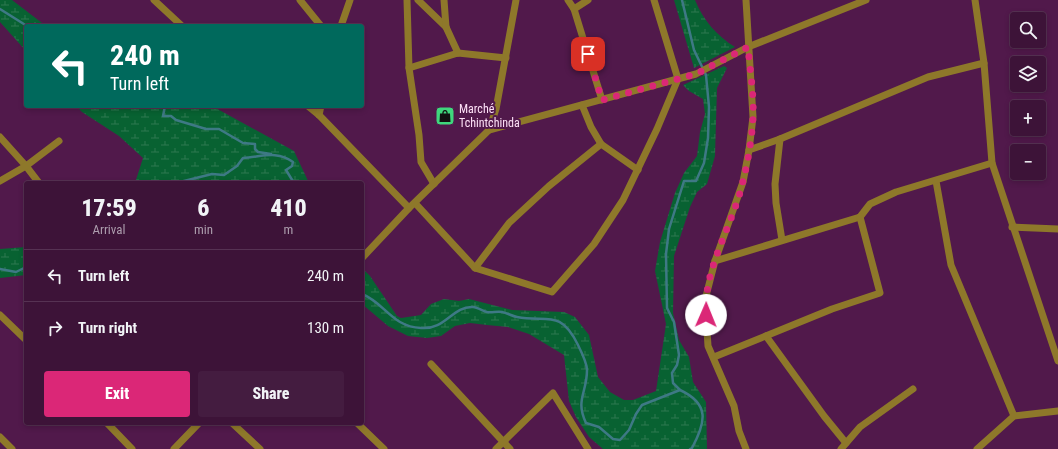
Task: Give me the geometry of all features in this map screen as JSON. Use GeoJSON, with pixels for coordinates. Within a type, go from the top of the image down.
{"type":"FeatureCollection","features":[{"type":"Feature","properties":{"kind":"street"},"geometry":{"type":"LineString","coordinates":[[154,0],[180,24]]}},
{"type":"Feature","properties":{"kind":"street"},"geometry":{"type":"LineString","coordinates":[[300,0],[319,24]]}},
{"type":"Feature","properties":{"kind":"street"},"geometry":{"type":"LineString","coordinates":[[342,24],[350,0]]}},
{"type":"Feature","properties":{"kind":"street"},"geometry":{"type":"LineString","coordinates":[[407,0],[409,68],[419,135],[421,162],[434,184]]}},
{"type":"Feature","properties":{"kind":"street"},"geometry":{"type":"LineString","coordinates":[[418,0],[446,27]]}},
{"type":"Feature","properties":{"kind":"street"},"geometry":{"type":"LineString","coordinates":[[444,0],[446,27],[458,53]]}},
{"type":"Feature","properties":{"kind":"street"},"geometry":{"type":"LineString","coordinates":[[364,256],[409,208],[489,130],[496,110],[516,0]]}},
{"type":"Feature","properties":{"kind":"street"},"geometry":{"type":"LineString","coordinates":[[568,0],[574,9],[602,100]]}},
{"type":"Feature","properties":{"kind":"street"},"geometry":{"type":"LineString","coordinates":[[574,9],[588,0]]}},
{"type":"Feature","properties":{"kind":"street"},"geometry":{"type":"LineString","coordinates":[[415,203],[475,268],[552,292],[594,244],[623,200],[638,170],[678,79],[654,0]]}},
{"type":"Feature","properties":{"kind":"street"},"geometry":{"type":"LineString","coordinates":[[746,0],[753,117],[749,150],[743,182],[715,260],[705,300],[708,346],[734,406],[739,431],[746,449]]}},
{"type":"Feature","properties":{"kind":"street"},"geometry":{"type":"LineString","coordinates":[[489,130],[696,74],[748,47],[866,0]]}},
{"type":"Feature","properties":{"kind":"street"},"geometry":{"type":"LineString","coordinates":[[975,0],[984,63],[992,163],[1012,227],[1058,361]]}},
{"type":"Feature","properties":{"kind":"street"},"geometry":{"type":"LineString","coordinates":[[409,68],[458,53],[506,58]]}},
{"type":"Feature","properties":{"kind":"street"},"geometry":{"type":"LineString","coordinates":[[749,150],[780,139],[928,77],[984,63]]}},
{"type":"Feature","properties":{"kind":"street"},"geometry":{"type":"LineString","coordinates":[[582,105],[591,127],[601,144],[638,170]]}},
{"type":"Feature","properties":{"kind":"street"},"geometry":{"type":"LineString","coordinates":[[310,108],[409,208]]}},
{"type":"Feature","properties":{"kind":"street"},"geometry":{"type":"LineString","coordinates":[[319,115],[321,108]]}},
{"type":"Feature","properties":{"kind":"street"},"geometry":{"type":"LineString","coordinates":[[0,137],[37,181]]}},
{"type":"Feature","properties":{"kind":"street"},"geometry":{"type":"LineString","coordinates":[[780,139],[775,184],[776,203],[782,240]]}},
{"type":"Feature","properties":{"kind":"street"},"geometry":{"type":"LineString","coordinates":[[0,181],[26,166],[59,140]]}},
{"type":"Feature","properties":{"kind":"street"},"geometry":{"type":"LineString","coordinates":[[475,268],[509,223],[549,186],[601,144]]}},
{"type":"Feature","properties":{"kind":"street"},"geometry":{"type":"LineString","coordinates":[[715,260],[860,217],[870,204],[896,192],[992,163]]}},
{"type":"Feature","properties":{"kind":"street"},"geometry":{"type":"LineString","coordinates":[[936,181],[951,265],[1014,416]]}},
{"type":"Feature","properties":{"kind":"street"},"geometry":{"type":"LineString","coordinates":[[714,357],[832,310],[880,293],[860,217]]}},
{"type":"Feature","properties":{"kind":"street"},"geometry":{"type":"LineString","coordinates":[[1012,227],[1058,229]]}},
{"type":"Feature","properties":{"kind":"street"},"geometry":{"type":"LineString","coordinates":[[0,315],[24,338]]}},
{"type":"Feature","properties":{"kind":"street"},"geometry":{"type":"LineString","coordinates":[[766,336],[824,416],[846,443]]}},
{"type":"Feature","properties":{"kind":"street"},"geometry":{"type":"LineString","coordinates":[[431,364],[510,449]]}},
{"type":"Feature","properties":{"kind":"street"},"geometry":{"type":"LineString","coordinates":[[841,449],[860,427],[913,389]]}},
{"type":"Feature","properties":{"kind":"street"},"geometry":{"type":"LineString","coordinates":[[496,449],[553,393],[588,449]]}},
{"type":"Feature","properties":{"kind":"street"},"geometry":{"type":"LineString","coordinates":[[977,449],[1014,416],[1058,411]]}},
{"type":"Feature","properties":{"kind":"street"},"geometry":{"type":"LineString","coordinates":[[109,425],[132,449]]}},
{"type":"Feature","properties":{"kind":"street"},"geometry":{"type":"LineString","coordinates":[[174,449],[197,425]]}},
{"type":"Feature","properties":{"kind":"street"},"geometry":{"type":"LineString","coordinates":[[234,425],[260,449]]}},
{"type":"Feature","properties":{"kind":"street"},"geometry":{"type":"LineString","coordinates":[[359,425],[384,449]]}},
{"type":"Feature","properties":{"kind":"street"},"geometry":{"type":"LineString","coordinates":[[0,437],[12,449]]}},
{"type":"Feature","properties":{"kind":"green space"},"geometry":{"type":"Polygon","coordinates":[[[0,0],[12,0],[43,24],[24,24],[24,49],[0,22],[0,0]]]}},
{"type":"Feature","properties":{"kind":"green space"},"geometry":{"type":"Polygon","coordinates":[[[674,0],[695,0],[706,21],[711,27],[728,43],[735,47],[694,68],[674,0]]]}},
{"type":"Feature","properties":{"kind":"green space"},"geometry":{"type":"Polygon","coordinates":[[[724,66],[727,68],[717,88],[715,156],[707,184],[697,192],[690,207],[674,256],[673,313],[679,340],[689,357],[693,382],[706,402],[707,449],[603,449],[589,437],[576,417],[569,401],[564,355],[529,334],[508,327],[470,323],[455,326],[441,336],[427,338],[408,336],[388,326],[364,306],[364,270],[370,276],[397,316],[401,318],[421,315],[431,304],[444,299],[459,301],[469,299],[512,310],[564,312],[575,317],[589,335],[598,377],[610,392],[624,400],[633,400],[656,391],[666,324],[655,271],[660,242],[675,193],[684,173],[697,156],[700,132],[705,114],[703,99],[689,91],[683,85],[724,66]]]}},
{"type":"Feature","properties":{"kind":"green space"},"geometry":{"type":"Polygon","coordinates":[[[78,108],[216,108],[294,151],[308,181],[136,181],[143,158],[119,136],[78,108]]]}},
{"type":"Feature","properties":{"kind":"green space"},"geometry":{"type":"Polygon","coordinates":[[[24,247],[24,275],[0,278],[0,249],[24,247]]]}},
{"type":"Feature","properties":{"kind":"waterway"},"geometry":{"type":"LineString","coordinates":[[680,390],[673,383],[672,373],[677,365],[679,355],[674,322],[667,308],[666,254],[669,229],[684,181],[696,181],[704,163],[708,138],[709,107],[706,75],[694,50],[682,0]]}},
{"type":"Feature","properties":{"kind":"waterway"},"geometry":{"type":"LineString","coordinates":[[0,9],[24,24]]}},
{"type":"Feature","properties":{"kind":"waterway"},"geometry":{"type":"LineString","coordinates":[[165,108],[163,116],[171,116],[176,120],[206,129],[219,129],[243,143],[255,144],[255,149],[258,152],[271,154]]}},
{"type":"Feature","properties":{"kind":"waterway"},"geometry":{"type":"LineString","coordinates":[[184,181],[212,174],[224,175],[237,166],[243,158],[269,155],[281,156],[293,162],[292,166],[286,170],[293,181]]}},
{"type":"Feature","properties":{"kind":"waterway"},"geometry":{"type":"LineString","coordinates":[[0,269],[16,272],[24,268]]}},
{"type":"Feature","properties":{"kind":"waterway"},"geometry":{"type":"LineString","coordinates":[[364,295],[377,303],[403,324],[411,327],[430,328],[443,322],[460,310],[473,307],[487,312],[502,312],[517,317],[552,319],[558,321],[571,333],[581,350],[586,364],[587,378],[581,402],[586,423],[599,427],[613,439],[620,440],[629,430],[642,405],[680,390],[690,395],[701,408],[702,422],[700,430],[697,439],[690,449]]}},
{"type":"Feature","properties":{"kind":"place","name":"Marché Tchintchinda"},"geometry":{"type":"Point","coordinates":[445,116]}},
{"type":"Feature","properties":{"kind":"route"},"geometry":{"type":"LineString","coordinates":[[588,54],[602,100],[696,74],[748,47],[753,117],[749,150],[743,182],[730,222],[715,260],[705,300],[706,315]]}}]}
